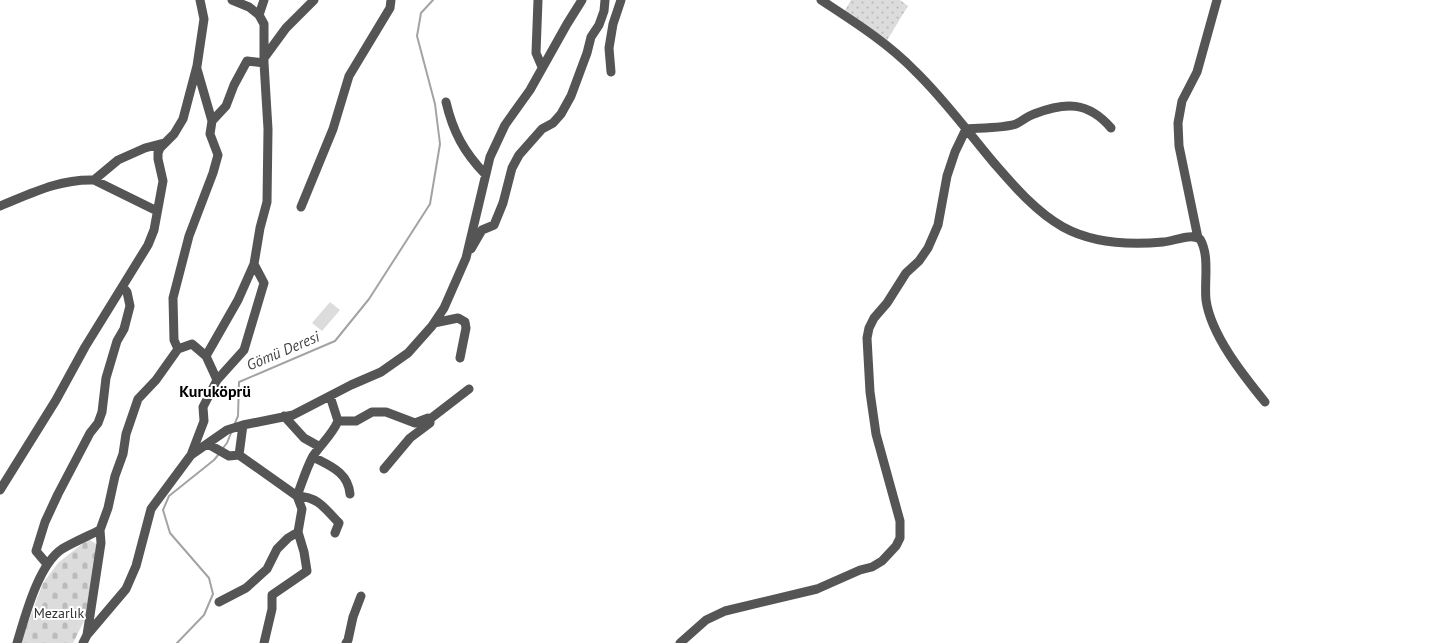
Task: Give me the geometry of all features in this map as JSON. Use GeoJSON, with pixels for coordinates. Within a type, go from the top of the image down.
{"type":"FeatureCollection","features":[{"type":"Feature","properties":{"kind":"street"},"geometry":{"type":"LineString","coordinates":[[0,490],[148,245],[154,230],[163,181],[158,153],[164,143],[174,134],[183,119],[197,66],[204,19],[200,0]]}},
{"type":"Feature","properties":{"kind":"street"},"geometry":{"type":"LineString","coordinates":[[206,356],[238,300],[254,264],[260,228],[267,202],[268,129],[264,24],[260,15],[249,7],[232,0]]}},
{"type":"Feature","properties":{"kind":"street"},"geometry":{"type":"LineString","coordinates":[[260,15],[264,0]]}},
{"type":"Feature","properties":{"kind":"street"},"geometry":{"type":"LineString","coordinates":[[264,61],[286,28],[314,0]]}},
{"type":"Feature","properties":{"kind":"street"},"geometry":{"type":"LineString","coordinates":[[301,208],[333,130],[349,76],[390,8],[391,0]]}},
{"type":"Feature","properties":{"kind":"street"},"geometry":{"type":"LineString","coordinates":[[538,0],[536,53],[542,67]]}},
{"type":"Feature","properties":{"kind":"street"},"geometry":{"type":"LineString","coordinates":[[466,258],[490,157],[505,125],[530,90],[582,0]]}},
{"type":"Feature","properties":{"kind":"street"},"geometry":{"type":"LineString","coordinates":[[191,455],[211,446],[227,430],[293,415],[351,384],[381,372],[408,353],[434,323],[448,300],[466,258],[482,230],[494,225],[503,203],[512,168],[519,155],[542,130],[553,123],[561,114],[579,77],[591,37],[599,25],[604,11],[604,0]]}},
{"type":"Feature","properties":{"kind":"street"},"geometry":{"type":"LineString","coordinates":[[611,72],[609,48],[613,24],[621,0]]}},
{"type":"Feature","properties":{"kind":"street"},"geometry":{"type":"LineString","coordinates":[[821,0],[882,43],[915,70],[1010,181],[1034,206],[1062,226],[1084,236],[1108,240],[1164,242],[1192,237],[1198,238]]}},
{"type":"Feature","properties":{"kind":"street"},"geometry":{"type":"LineString","coordinates":[[1217,0],[1197,72],[1182,101],[1178,123],[1179,146],[1198,238],[1202,242],[1205,255],[1206,300],[1213,325],[1243,375],[1265,402]]}},
{"type":"Feature","properties":{"kind":"street"},"geometry":{"type":"LineString","coordinates":[[212,121],[226,106],[234,85],[247,61],[264,61]]}},
{"type":"Feature","properties":{"kind":"street"},"geometry":{"type":"LineString","coordinates":[[178,349],[174,340],[172,298],[189,236],[218,155],[210,134],[212,121],[197,66]]}},
{"type":"Feature","properties":{"kind":"street"},"geometry":{"type":"LineString","coordinates":[[446,102],[451,124],[472,160],[485,174]]}},
{"type":"Feature","properties":{"kind":"street"},"geometry":{"type":"LineString","coordinates":[[966,129],[1015,124],[1033,114],[1060,107],[1075,106],[1089,109],[1102,116],[1111,128]]}},
{"type":"Feature","properties":{"kind":"street"},"geometry":{"type":"LineString","coordinates":[[680,643],[706,620],[725,611],[817,589],[860,570],[872,568],[882,561],[896,546],[900,538],[900,521],[876,434],[870,392],[867,338],[874,318],[887,303],[906,273],[918,262],[928,248],[938,225],[948,176],[966,129]]}},
{"type":"Feature","properties":{"kind":"street"},"geometry":{"type":"LineString","coordinates":[[94,180],[118,160],[145,148],[164,143]]}},
{"type":"Feature","properties":{"kind":"street"},"geometry":{"type":"LineString","coordinates":[[0,206],[57,183],[80,179],[94,180],[157,211]]}},
{"type":"Feature","properties":{"kind":"street"},"geometry":{"type":"LineString","coordinates":[[85,639],[126,588],[136,566],[151,509],[191,455],[204,421],[203,407],[217,380],[244,350],[264,283],[254,264]]}},
{"type":"Feature","properties":{"kind":"street"},"geometry":{"type":"LineString","coordinates":[[47,564],[36,551],[45,522],[58,494],[90,433],[98,423],[102,412],[106,378],[117,341],[124,329],[130,306],[127,292],[123,287]]}},
{"type":"Feature","properties":{"kind":"street"},"geometry":{"type":"LineString","coordinates":[[434,323],[458,318],[465,322],[466,328],[460,358]]}},
{"type":"Feature","properties":{"kind":"street"},"geometry":{"type":"LineString","coordinates":[[85,639],[101,544],[100,530],[108,508],[114,476],[123,454],[126,434],[138,399],[156,380],[178,349],[192,344],[206,356],[217,380]]}},
{"type":"Feature","properties":{"kind":"street"},"geometry":{"type":"LineString","coordinates":[[338,421],[356,421],[372,412],[386,412],[415,423],[430,419],[469,389]]}},
{"type":"Feature","properties":{"kind":"street"},"geometry":{"type":"LineString","coordinates":[[264,643],[272,609],[272,595],[307,571],[298,532],[302,509],[297,496],[313,457],[334,430],[338,421],[330,396]]}},
{"type":"Feature","properties":{"kind":"street"},"geometry":{"type":"LineString","coordinates":[[284,416],[304,438],[320,447]]}},
{"type":"Feature","properties":{"kind":"street"},"geometry":{"type":"LineString","coordinates":[[384,469],[410,438],[430,423],[430,419]]}},
{"type":"Feature","properties":{"kind":"street"},"geometry":{"type":"LineString","coordinates":[[239,455],[243,425]]}},
{"type":"Feature","properties":{"kind":"street"},"geometry":{"type":"LineString","coordinates":[[211,446],[228,456],[239,455],[297,496],[309,497],[319,503],[339,523],[335,533]]}},
{"type":"Feature","properties":{"kind":"street"},"geometry":{"type":"LineString","coordinates":[[313,457],[335,468],[349,483],[350,494]]}},
{"type":"Feature","properties":{"kind":"street"},"geometry":{"type":"LineString","coordinates":[[17,643],[29,603],[47,564],[61,550],[100,530]]}},
{"type":"Feature","properties":{"kind":"street"},"geometry":{"type":"LineString","coordinates":[[219,602],[246,588],[267,569],[277,549],[288,538],[298,532]]}},
{"type":"Feature","properties":{"kind":"street"},"geometry":{"type":"LineString","coordinates":[[346,643],[353,617],[362,596]]}},
{"type":"Feature","properties":{"kind":"green space"},"geometry":{"type":"Polygon","coordinates":[[[851,0],[900,0],[908,6],[886,42],[844,12],[851,0]]]}},
{"type":"Feature","properties":{"kind":"green space"},"geometry":{"type":"Polygon","coordinates":[[[330,302],[340,310],[322,331],[312,323],[330,302]]]}},
{"type":"Feature","properties":{"kind":"green space","name":"Mezarlık"},"geometry":{"type":"Polygon","coordinates":[[[88,539],[98,545],[84,621],[73,643],[20,643],[43,583],[58,563],[88,539]]]}},
{"type":"Feature","properties":{"kind":"waterway","name":"Gömü Deresi"},"geometry":{"type":"LineString","coordinates":[[235,423],[238,416],[239,382],[335,341],[369,299],[430,204],[440,144],[435,104],[417,36],[421,13],[433,0]]}},
{"type":"Feature","properties":{"kind":"waterway","name":"Gömü Deresi"},"geometry":{"type":"LineString","coordinates":[[223,448],[231,433]]}},
{"type":"Feature","properties":{"kind":"waterway","name":"Gömü Deresi"},"geometry":{"type":"LineString","coordinates":[[177,643],[204,615],[213,594],[209,578],[170,533],[163,510],[169,496],[219,454]]}},
{"type":"Feature","properties":{"kind":"district","name":"Kuruköprü"},"geometry":{"type":"Point","coordinates":[215,391]}}]}
